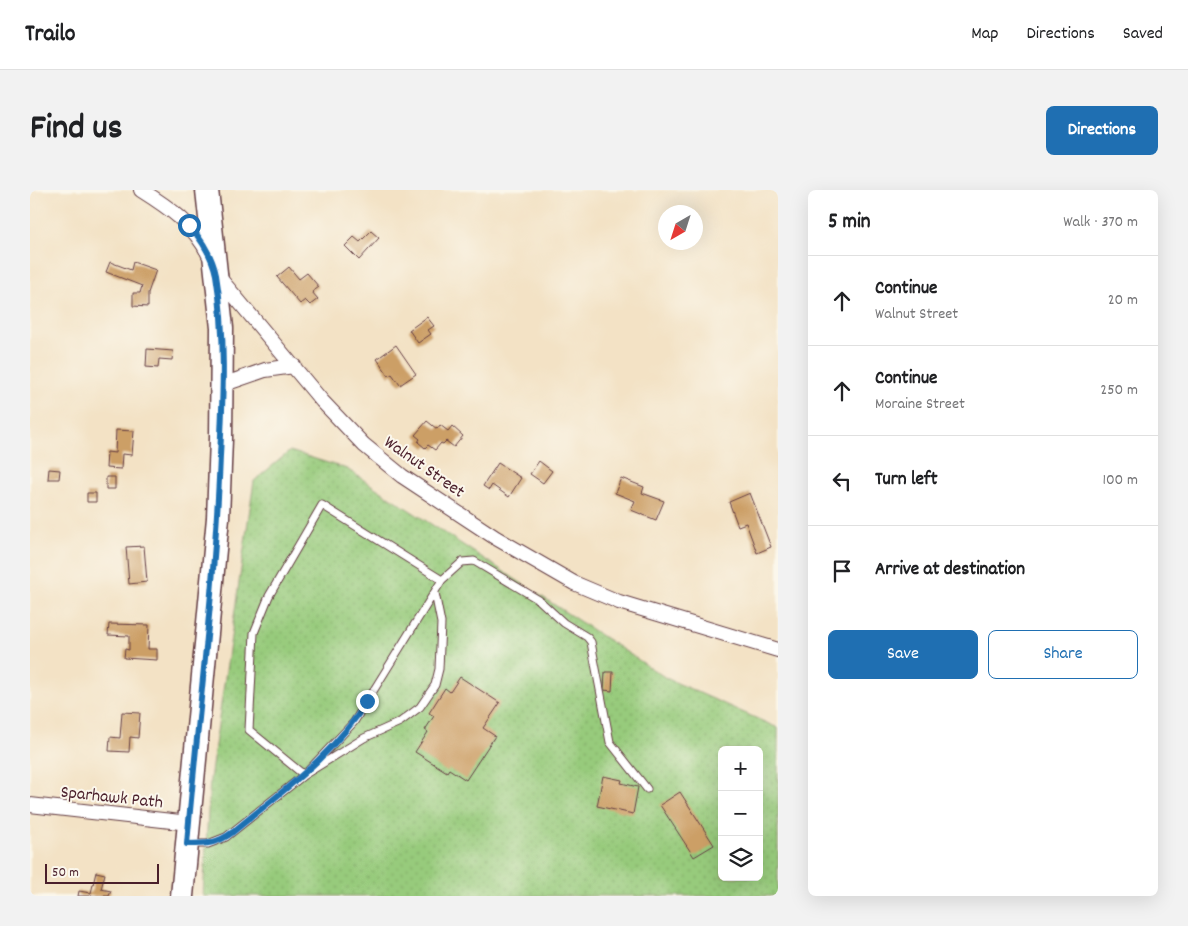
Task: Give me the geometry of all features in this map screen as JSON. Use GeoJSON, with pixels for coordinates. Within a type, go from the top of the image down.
{"type":"FeatureCollection","features":[{"type":"Feature","properties":{"kind":"main road"},"geometry":{"type":"LineString","coordinates":[[182,896],[218,518],[222,328],[207,190]]}},
{"type":"Feature","properties":{"kind":"street","name":"Walnut Street"},"geometry":{"type":"LineString","coordinates":[[141,190],[170,208],[189,225],[203,242],[216,273],[322,401],[364,445],[402,476],[532,560],[574,583],[619,602],[778,650]]}},
{"type":"Feature","properties":{"kind":"street"},"geometry":{"type":"LineString","coordinates":[[222,385],[264,370],[294,366]]}},
{"type":"Feature","properties":{"kind":"street","name":"Sparhawk Path"},"geometry":{"type":"LineString","coordinates":[[30,805],[188,834]]}},
{"type":"Feature","properties":{"kind":"lane"},"geometry":{"type":"LineString","coordinates":[[304,775],[249,730],[254,633],[269,596],[322,505],[442,580]]}},
{"type":"Feature","properties":{"kind":"lane"},"geometry":{"type":"LineString","coordinates":[[304,775],[354,722],[442,580],[462,562],[468,560],[474,561],[539,600],[564,623],[587,637],[591,642],[610,742],[647,789]]}},
{"type":"Feature","properties":{"kind":"lane"},"geometry":{"type":"LineString","coordinates":[[188,834],[208,844],[226,837],[304,775],[357,743],[400,722],[420,707],[436,685],[439,669],[440,624],[435,593]]}},
{"type":"Feature","properties":{"kind":"green space"},"geometry":{"type":"Polygon","coordinates":[[[290,451],[347,469],[666,678],[778,728],[778,896],[203,896],[210,779],[254,481],[290,451]]]}},
{"type":"Feature","properties":{"kind":"building"},"geometry":{"type":"Polygon","coordinates":[[[371,231],[379,238],[359,260],[345,246],[354,237],[360,242],[371,231]]]}},
{"type":"Feature","properties":{"kind":"building"},"geometry":{"type":"Polygon","coordinates":[[[110,262],[131,270],[133,262],[156,270],[148,293],[148,307],[133,306],[133,293],[140,293],[142,286],[106,272],[110,262]]]}},
{"type":"Feature","properties":{"kind":"building"},"geometry":{"type":"Polygon","coordinates":[[[289,267],[299,279],[307,273],[319,287],[312,292],[318,299],[310,305],[305,300],[300,304],[277,277],[289,267]]]}},
{"type":"Feature","properties":{"kind":"building"},"geometry":{"type":"Polygon","coordinates":[[[427,317],[434,326],[428,330],[431,334],[418,343],[409,330],[427,317]]]}},
{"type":"Feature","properties":{"kind":"building"},"geometry":{"type":"Polygon","coordinates":[[[396,345],[416,374],[400,385],[392,374],[389,376],[377,359],[396,345]]]}},
{"type":"Feature","properties":{"kind":"building"},"geometry":{"type":"Polygon","coordinates":[[[147,349],[173,351],[172,360],[159,359],[158,368],[146,367],[147,349]]]}},
{"type":"Feature","properties":{"kind":"building"},"geometry":{"type":"Polygon","coordinates":[[[427,421],[437,429],[440,425],[448,431],[452,426],[463,436],[454,447],[446,441],[443,444],[441,443],[435,450],[428,445],[425,448],[418,442],[420,439],[415,435],[427,421]]]}},
{"type":"Feature","properties":{"kind":"building"},"geometry":{"type":"Polygon","coordinates":[[[116,430],[134,431],[132,455],[122,454],[121,469],[106,468],[107,452],[115,453],[116,430]]]}},
{"type":"Feature","properties":{"kind":"building"},"geometry":{"type":"Polygon","coordinates":[[[539,461],[552,471],[543,483],[530,474],[539,461]]]}},
{"type":"Feature","properties":{"kind":"building"},"geometry":{"type":"Polygon","coordinates":[[[498,463],[521,478],[509,497],[492,485],[489,490],[483,486],[498,463]]]}},
{"type":"Feature","properties":{"kind":"building"},"geometry":{"type":"Polygon","coordinates":[[[49,469],[60,470],[59,479],[48,479],[49,469]]]}},
{"type":"Feature","properties":{"kind":"building"},"geometry":{"type":"Polygon","coordinates":[[[106,477],[115,477],[115,489],[106,489],[106,477]]]}},
{"type":"Feature","properties":{"kind":"building"},"geometry":{"type":"Polygon","coordinates":[[[621,478],[644,487],[642,493],[664,501],[656,520],[631,510],[635,501],[615,493],[621,478]]]}},
{"type":"Feature","properties":{"kind":"building"},"geometry":{"type":"Polygon","coordinates":[[[87,493],[96,493],[96,502],[87,502],[87,493]]]}},
{"type":"Feature","properties":{"kind":"building"},"geometry":{"type":"Polygon","coordinates":[[[750,493],[771,547],[757,553],[746,523],[738,526],[729,502],[750,493]]]}},
{"type":"Feature","properties":{"kind":"building"},"geometry":{"type":"Polygon","coordinates":[[[144,546],[147,582],[129,584],[126,547],[144,546]]]}},
{"type":"Feature","properties":{"kind":"building"},"geometry":{"type":"Polygon","coordinates":[[[109,624],[149,625],[148,649],[157,649],[157,660],[124,658],[125,649],[129,650],[129,636],[108,635],[109,624]]]}},
{"type":"Feature","properties":{"kind":"building"},"geometry":{"type":"Polygon","coordinates":[[[605,672],[613,672],[612,691],[604,690],[605,672]]]}},
{"type":"Feature","properties":{"kind":"building"},"geometry":{"type":"Polygon","coordinates":[[[460,677],[500,703],[483,728],[495,736],[466,780],[449,769],[447,772],[415,752],[428,732],[425,730],[434,716],[429,713],[445,688],[450,692],[460,677]]]}},
{"type":"Feature","properties":{"kind":"building"},"geometry":{"type":"Polygon","coordinates":[[[122,712],[140,713],[138,738],[130,737],[129,752],[109,751],[110,737],[120,738],[122,712]]]}},
{"type":"Feature","properties":{"kind":"building"},"geometry":{"type":"Polygon","coordinates":[[[603,776],[622,780],[621,783],[638,787],[633,814],[597,806],[603,776]]]}},
{"type":"Feature","properties":{"kind":"building"},"geometry":{"type":"Polygon","coordinates":[[[680,792],[714,845],[694,857],[660,805],[680,792]]]}},
{"type":"Feature","properties":{"kind":"building"},"geometry":{"type":"Polygon","coordinates":[[[96,872],[105,874],[101,889],[111,891],[109,896],[78,896],[79,891],[91,893],[96,872]]]}},
{"type":"Feature","properties":{"kind":"route"},"geometry":{"type":"LineString","coordinates":[[189,225],[203,242],[216,273],[222,328],[222,378],[218,518],[187,844],[208,844],[218,841],[233,832],[304,775],[354,722],[367,701]]}}]}
